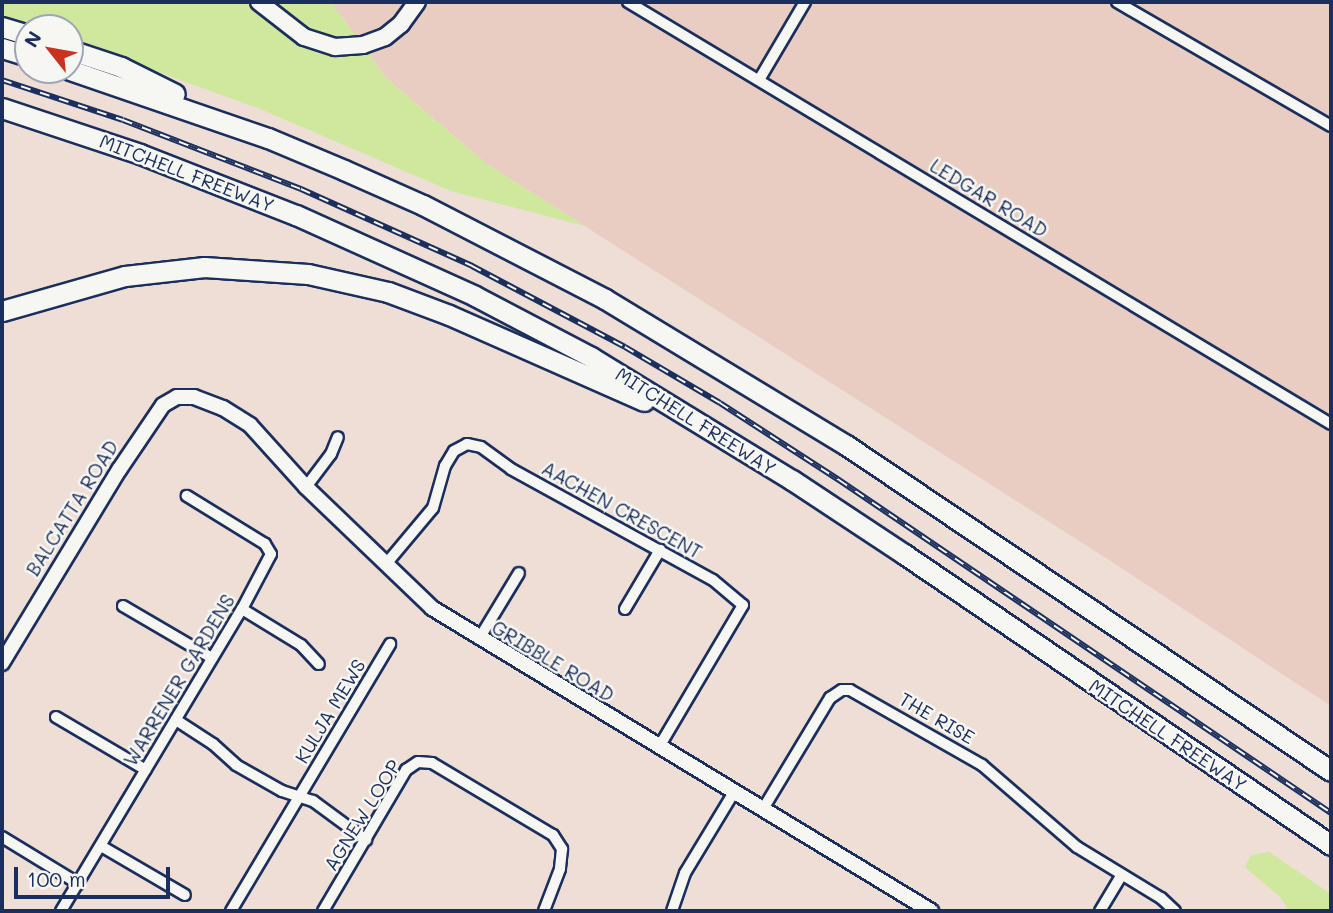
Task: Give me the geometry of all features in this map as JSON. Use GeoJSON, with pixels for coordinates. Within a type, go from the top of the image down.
{"type":"FeatureCollection","features":[{"type":"Feature","properties":{"kind":"highway"},"geometry":{"type":"LineString","coordinates":[[84,55],[121,67],[268,138],[423,205],[605,299],[846,445],[1331,771]]}},
{"type":"Feature","properties":{"kind":"highway"},"geometry":{"type":"LineString","coordinates":[[84,75],[268,138]]}},
{"type":"Feature","properties":{"kind":"highway","name":"MITCHELL FREEWAY"},"geometry":{"type":"LineString","coordinates":[[2,108],[216,182],[375,249],[558,339],[715,433],[904,554],[1331,845]]}},
{"type":"Feature","properties":{"kind":"highway"},"geometry":{"type":"LineString","coordinates":[[2,311],[125,276],[204,267],[274,270],[335,278],[388,292],[449,315],[715,433]]}},
{"type":"Feature","properties":{"kind":"main road"},"geometry":{"type":"LineString","coordinates":[[259,2],[304,37],[335,47],[363,45],[385,37],[401,24],[416,2]]}},
{"type":"Feature","properties":{"kind":"street","name":"LEDGAR ROAD"},"geometry":{"type":"LineString","coordinates":[[628,2],[1331,425]]}},
{"type":"Feature","properties":{"kind":"street"},"geometry":{"type":"LineString","coordinates":[[758,80],[805,2]]}},
{"type":"Feature","properties":{"kind":"street"},"geometry":{"type":"LineString","coordinates":[[1117,2],[1331,126]]}},
{"type":"Feature","properties":{"kind":"street","name":"BALCATTA ROAD"},"geometry":{"type":"LineString","coordinates":[[2,663],[119,470],[163,405],[177,397],[194,397]]}},
{"type":"Feature","properties":{"kind":"street","name":"GRIBBLE ROAD"},"geometry":{"type":"LineString","coordinates":[[194,397],[223,408],[250,425],[306,486],[432,608],[479,639],[931,911]]}},
{"type":"Feature","properties":{"kind":"street"},"geometry":{"type":"LineString","coordinates":[[306,486],[331,454],[338,437]]}},
{"type":"Feature","properties":{"kind":"street","name":"AACHEN CRESCENT"},"geometry":{"type":"LineString","coordinates":[[386,564],[428,516],[438,499],[445,466],[454,452],[467,444],[481,447],[511,469],[713,579],[743,605],[659,747]]}},
{"type":"Feature","properties":{"kind":"street","name":"WARRENER GARDENS"},"geometry":{"type":"LineString","coordinates":[[61,911],[242,609],[271,554],[265,544],[187,496]]}},
{"type":"Feature","properties":{"kind":"street"},"geometry":{"type":"LineString","coordinates":[[625,609],[660,550]]}},
{"type":"Feature","properties":{"kind":"street"},"geometry":{"type":"LineString","coordinates":[[479,639],[519,573]]}},
{"type":"Feature","properties":{"kind":"street"},"geometry":{"type":"LineString","coordinates":[[123,606],[212,658]]}},
{"type":"Feature","properties":{"kind":"street"},"geometry":{"type":"LineString","coordinates":[[242,609],[301,645],[319,664]]}},
{"type":"Feature","properties":{"kind":"street","name":"KULJA MEWS"},"geometry":{"type":"LineString","coordinates":[[231,911],[390,644]]}},
{"type":"Feature","properties":{"kind":"street","name":"THE RISE"},"geometry":{"type":"LineString","coordinates":[[763,809],[827,703],[836,694],[847,690],[889,710],[982,765],[1077,847],[1121,876]]}},
{"type":"Feature","properties":{"kind":"street"},"geometry":{"type":"LineString","coordinates":[[56,717],[146,770]]}},
{"type":"Feature","properties":{"kind":"street"},"geometry":{"type":"LineString","coordinates":[[176,720],[253,776],[332,813],[366,840]]}},
{"type":"Feature","properties":{"kind":"street","name":"AGNEW LOOP"},"geometry":{"type":"LineString","coordinates":[[323,911],[406,770],[418,762],[432,763],[553,835],[562,849],[561,859],[544,911]]}},
{"type":"Feature","properties":{"kind":"street"},"geometry":{"type":"LineString","coordinates":[[672,911],[685,873],[734,792]]}},
{"type":"Feature","properties":{"kind":"street"},"geometry":{"type":"LineString","coordinates":[[2,837],[79,884]]}},
{"type":"Feature","properties":{"kind":"street"},"geometry":{"type":"LineString","coordinates":[[101,846],[185,895]]}},
{"type":"Feature","properties":{"kind":"street"},"geometry":{"type":"LineString","coordinates":[[1100,911],[1121,876],[1161,898],[1175,911]]}},
{"type":"Feature","properties":{"kind":"shaded area"},"geometry":{"type":"Polygon","coordinates":[[[331,2],[1331,2],[1331,706],[1106,558],[487,164],[386,78],[331,2]]]}},
{"type":"Feature","properties":{"kind":"green space"},"geometry":{"type":"Polygon","coordinates":[[[2,2],[331,2],[386,78],[487,164],[585,226],[451,191],[260,109],[84,45],[84,14],[14,14],[14,19],[2,15],[2,2]]]}},
{"type":"Feature","properties":{"kind":"green space"},"geometry":{"type":"Polygon","coordinates":[[[1269,852],[1331,894],[1331,911],[1289,911],[1280,897],[1245,867],[1251,855],[1269,852]]]}},
{"type":"Feature","properties":{"kind":"railway"},"geometry":{"type":"LineString","coordinates":[[2,80],[123,120],[301,189],[472,266],[625,347],[720,403],[839,480],[1331,813]]}}]}
